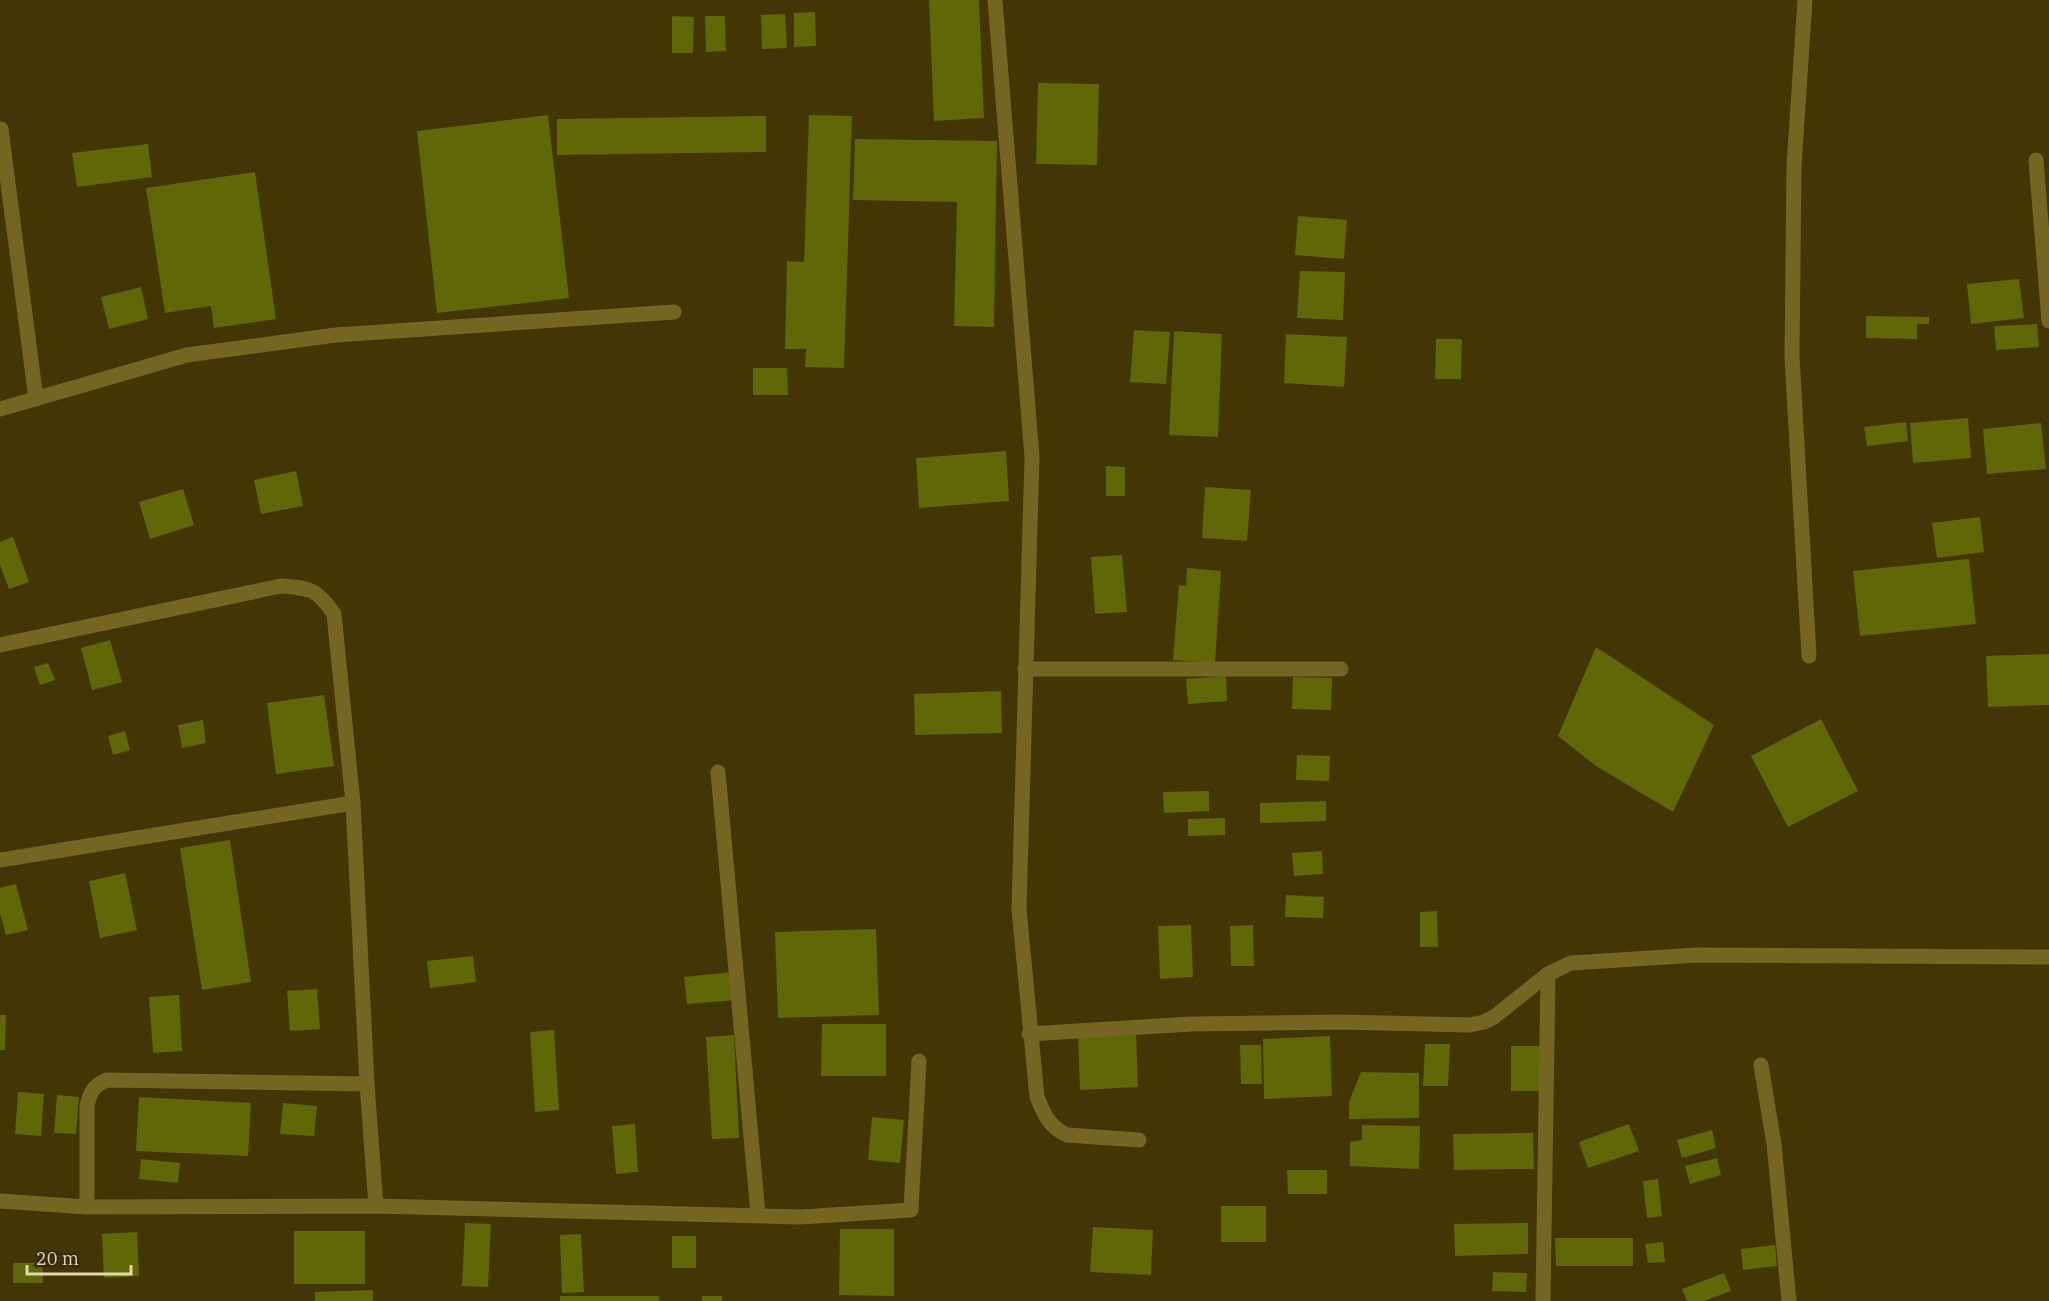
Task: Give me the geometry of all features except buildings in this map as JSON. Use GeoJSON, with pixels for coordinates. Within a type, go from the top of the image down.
{"type":"FeatureCollection","features":[{"type":"Feature","properties":{"kind":"street"},"geometry":{"type":"LineString","coordinates":[[994,0],[1032,457],[1024,669],[1019,909],[1029,1034],[1037,1097],[1046,1119],[1058,1131],[1067,1135],[1139,1140]]}},
{"type":"Feature","properties":{"kind":"street"},"geometry":{"type":"LineString","coordinates":[[1805,0],[1794,166],[1792,357],[1809,656]]}},
{"type":"Feature","properties":{"kind":"street"},"geometry":{"type":"LineString","coordinates":[[1,129],[36,399]]}},
{"type":"Feature","properties":{"kind":"street"},"geometry":{"type":"LineString","coordinates":[[2036,160],[2049,321]]}},
{"type":"Feature","properties":{"kind":"street"},"geometry":{"type":"LineString","coordinates":[[0,409],[187,355],[256,345],[336,335],[674,312]]}},
{"type":"Feature","properties":{"kind":"street"},"geometry":{"type":"LineString","coordinates":[[0,645],[281,586],[308,588],[324,598],[334,614],[353,803],[367,1084],[376,1206]]}},
{"type":"Feature","properties":{"kind":"street"},"geometry":{"type":"LineString","coordinates":[[1024,669],[1341,669]]}},
{"type":"Feature","properties":{"kind":"street"},"geometry":{"type":"LineString","coordinates":[[718,772],[758,1214]]}},
{"type":"Feature","properties":{"kind":"street"},"geometry":{"type":"LineString","coordinates":[[0,860],[353,803]]}},
{"type":"Feature","properties":{"kind":"street"},"geometry":{"type":"LineString","coordinates":[[1029,1034],[1191,1024],[1339,1022],[1470,1025],[1484,1022],[1506,1009],[1548,974],[1571,963],[1698,955],[2049,957]]}},
{"type":"Feature","properties":{"kind":"street"},"geometry":{"type":"LineString","coordinates":[[1544,1301],[1548,974]]}},
{"type":"Feature","properties":{"kind":"street"},"geometry":{"type":"LineString","coordinates":[[0,1201],[87,1207],[376,1206],[758,1214],[801,1217],[910,1210],[919,1061]]}},
{"type":"Feature","properties":{"kind":"street"},"geometry":{"type":"LineString","coordinates":[[1761,1065],[1774,1144],[1789,1301]]}},
{"type":"Feature","properties":{"kind":"street"},"geometry":{"type":"LineString","coordinates":[[87,1207],[87,1106],[90,1094],[97,1084],[107,1080],[367,1084]]}}]}
